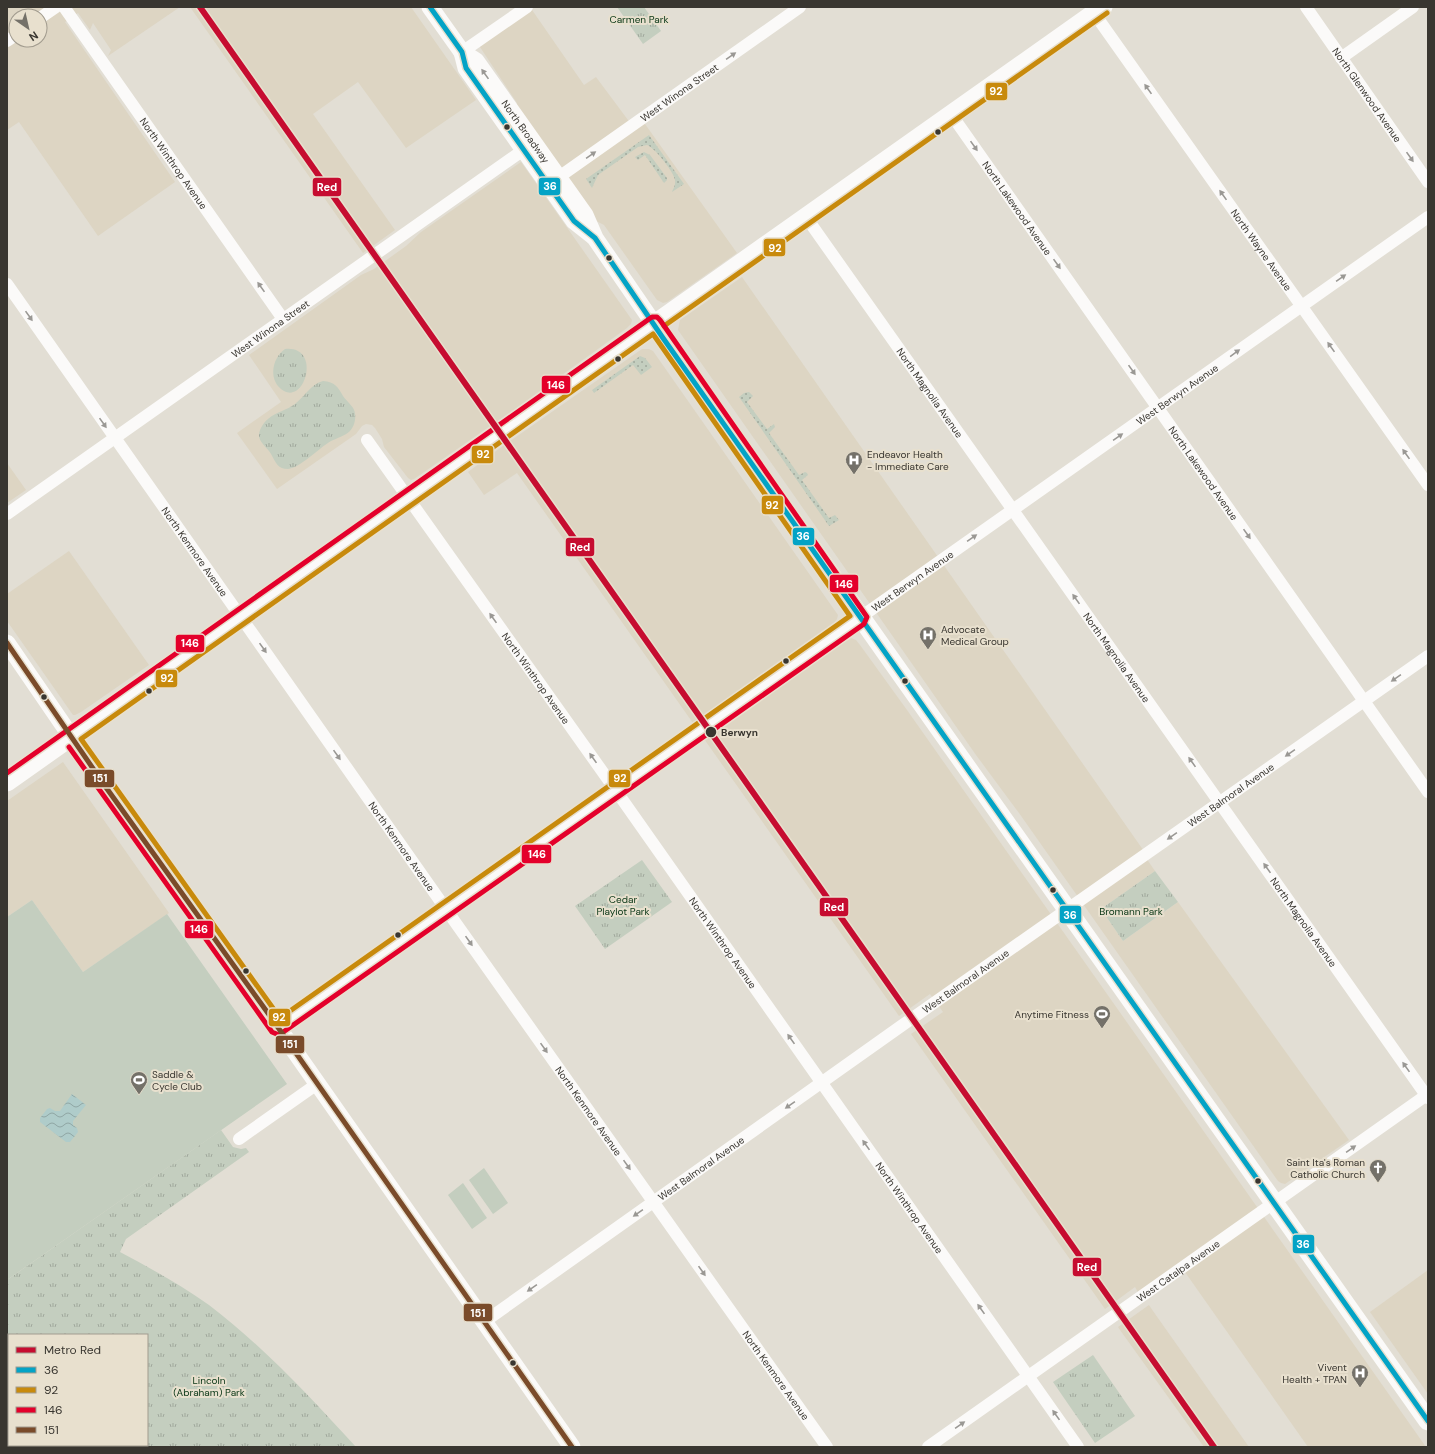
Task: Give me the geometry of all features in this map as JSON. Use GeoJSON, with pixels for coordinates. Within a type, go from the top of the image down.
{"type":"FeatureCollection","features":[{"type":"Feature","properties":{"kind":"main road","name":"North Broadway"},"geometry":{"type":"LineString","coordinates":[[430,7],[462,52],[476,61],[574,221],[594,238]]}},
{"type":"Feature","properties":{"kind":"main road"},"geometry":{"type":"LineString","coordinates":[[7,782],[408,497],[1099,10]]}},
{"type":"Feature","properties":{"kind":"main road","name":"North Broadway"},"geometry":{"type":"LineString","coordinates":[[529,146],[559,178],[585,215],[594,238],[654,324],[1428,1421]]}},
{"type":"Feature","properties":{"kind":"main road"},"geometry":{"type":"LineString","coordinates":[[7,642],[71,737],[278,1028],[572,1447]]}},
{"type":"Feature","properties":{"kind":"street","name":"North Winthrop Avenue"},"geometry":{"type":"LineString","coordinates":[[64,7],[283,319]]}},
{"type":"Feature","properties":{"kind":"street"},"geometry":{"type":"LineString","coordinates":[[462,52],[527,7]]}},
{"type":"Feature","properties":{"kind":"street","name":"West Winona Street"},"geometry":{"type":"LineString","coordinates":[[559,178],[800,7]]}},
{"type":"Feature","properties":{"kind":"street","name":"North Glenwood Avenue"},"geometry":{"type":"LineString","coordinates":[[1306,7],[1428,182]]}},
{"type":"Feature","properties":{"kind":"street"},"geometry":{"type":"LineString","coordinates":[[1341,58],[1413,7]]}},
{"type":"Feature","properties":{"kind":"street","name":"North Wayne Avenue"},"geometry":{"type":"LineString","coordinates":[[1099,10],[1302,306],[1428,486]]}},
{"type":"Feature","properties":{"kind":"street","name":"North Lakewood Avenue"},"geometry":{"type":"LineString","coordinates":[[951,114],[1428,792]]}},
{"type":"Feature","properties":{"kind":"street","name":"West Winona Street"},"geometry":{"type":"LineString","coordinates":[[7,514],[529,146]]}},
{"type":"Feature","properties":{"kind":"street","name":"West Berwyn Avenue"},"geometry":{"type":"LineString","coordinates":[[278,1028],[1428,216]]}},
{"type":"Feature","properties":{"kind":"street","name":"North Magnolia Avenue"},"geometry":{"type":"LineString","coordinates":[[806,217],[1427,1096]]}},
{"type":"Feature","properties":{"kind":"street","name":"North Kenmore Avenue"},"geometry":{"type":"LineString","coordinates":[[7,284],[446,910],[827,1447]]}},
{"type":"Feature","properties":{"kind":"street","name":"North Winthrop Avenue"},"geometry":{"type":"LineString","coordinates":[[367,440],[1078,1447]]}},
{"type":"Feature","properties":{"kind":"street","name":"West Balmoral Avenue"},"geometry":{"type":"LineString","coordinates":[[484,1322],[1428,656]]}},
{"type":"Feature","properties":{"kind":"street"},"geometry":{"type":"LineString","coordinates":[[238,1139],[317,1084]]}},
{"type":"Feature","properties":{"kind":"street","name":"West Catalpa Avenue"},"geometry":{"type":"LineString","coordinates":[[928,1447],[1427,1096]]}},
{"type":"Feature","properties":{"kind":"shaded area"},"geometry":{"type":"Polygon","coordinates":[[[7,7],[180,7],[108,56],[111,50],[93,23],[90,30],[78,13],[65,22],[175,182],[98,236],[19,122],[7,130],[7,7]]]}},
{"type":"Feature","properties":{"kind":"shaded area"},"geometry":{"type":"Polygon","coordinates":[[[190,7],[411,7],[476,100],[406,148],[358,82],[313,114],[395,230],[363,253],[190,7]]]}},
{"type":"Feature","properties":{"kind":"shaded area"},"geometry":{"type":"Polygon","coordinates":[[[530,7],[584,85],[596,77],[631,124],[640,117],[737,253],[667,302],[663,303],[657,300],[604,225],[594,220],[515,107],[517,103],[476,41],[530,7]]]}},
{"type":"Feature","properties":{"kind":"shaded area"},"geometry":{"type":"Polygon","coordinates":[[[521,162],[632,320],[631,324],[519,406],[414,479],[411,480],[408,478],[384,447],[382,439],[375,428],[372,425],[366,424],[362,426],[356,434],[277,489],[237,433],[281,402],[249,355],[361,275],[374,269],[406,246],[421,232],[521,162]]]}},
{"type":"Feature","properties":{"kind":"shaded area"},"geometry":{"type":"Polygon","coordinates":[[[742,277],[1146,854],[1144,855],[1155,871],[1101,909],[1123,941],[1178,902],[1349,1140],[1285,1184],[1278,1181],[1019,813],[976,755],[678,330],[680,320],[742,277]]]}},
{"type":"Feature","properties":{"kind":"shaded area"},"geometry":{"type":"Polygon","coordinates":[[[642,349],[649,349],[653,351],[838,615],[834,623],[739,690],[740,694],[695,726],[517,473],[484,495],[468,472],[642,349]]]}},
{"type":"Feature","properties":{"kind":"shaded area"},"geometry":{"type":"Polygon","coordinates":[[[7,463],[26,490],[7,503],[7,463]]]}},
{"type":"Feature","properties":{"kind":"shaded area"},"geometry":{"type":"Polygon","coordinates":[[[69,551],[149,665],[75,715],[73,715],[7,621],[7,594],[69,551]]]}},
{"type":"Feature","properties":{"kind":"shaded area"},"geometry":{"type":"Polygon","coordinates":[[[851,638],[856,640],[860,645],[907,710],[1426,1447],[1308,1447],[1180,1265],[1139,1294],[1135,1287],[1105,1309],[911,1034],[943,1012],[930,994],[899,1016],[702,736],[735,711],[741,713],[851,638]]]}},
{"type":"Feature","properties":{"kind":"shaded area"},"geometry":{"type":"Polygon","coordinates":[[[63,762],[169,913],[83,972],[32,900],[7,917],[7,801],[63,762]]]}},
{"type":"Feature","properties":{"kind":"shaded area"},"geometry":{"type":"Polygon","coordinates":[[[1428,1270],[1428,1394],[1370,1312],[1428,1270]]]}},
{"type":"Feature","properties":{"kind":"shaded area"},"geometry":{"type":"Polygon","coordinates":[[[1149,1305],[1249,1447],[1204,1447],[1120,1330],[1118,1327],[1149,1305]]]}},
{"type":"Feature","properties":{"kind":"green space","name":"Carmen Park"},"geometry":{"type":"Polygon","coordinates":[[[617,7],[644,7],[661,31],[643,44],[617,7]]]}},
{"type":"Feature","properties":{"kind":"green space"},"geometry":{"type":"Polygon","coordinates":[[[649,135],[684,184],[672,192],[675,185],[674,176],[659,155],[647,145],[638,147],[598,175],[592,188],[586,179],[649,135]]]}},
{"type":"Feature","properties":{"kind":"green space"},"geometry":{"type":"Polygon","coordinates":[[[644,152],[650,155],[667,178],[664,183],[645,155],[638,160],[635,157],[644,152]]]}},
{"type":"Feature","properties":{"kind":"green space"},"geometry":{"type":"Polygon","coordinates":[[[285,349],[296,350],[303,356],[306,364],[306,373],[303,382],[298,389],[292,392],[284,391],[279,387],[275,382],[273,370],[274,364],[280,353],[285,349]]]}},
{"type":"Feature","properties":{"kind":"green space"},"geometry":{"type":"Polygon","coordinates":[[[640,356],[645,358],[652,367],[641,375],[633,365],[594,393],[592,390],[640,356]]]}},
{"type":"Feature","properties":{"kind":"green space"},"geometry":{"type":"Polygon","coordinates":[[[323,381],[330,382],[336,386],[355,411],[353,427],[348,433],[326,444],[304,462],[293,468],[282,468],[276,463],[270,452],[260,440],[259,434],[261,427],[271,417],[295,404],[312,387],[323,381]]]}},
{"type":"Feature","properties":{"kind":"green space"},"geometry":{"type":"Polygon","coordinates":[[[749,392],[753,396],[747,402],[767,429],[774,424],[775,427],[769,433],[799,475],[805,472],[807,473],[808,475],[802,480],[829,518],[835,515],[839,520],[829,526],[739,397],[744,393],[749,392]]]}},
{"type":"Feature","properties":{"kind":"green space","name":"Cedar Playlot Park"},"geometry":{"type":"Polygon","coordinates":[[[642,860],[672,902],[605,949],[575,906],[642,860]]]}},
{"type":"Feature","properties":{"kind":"green space","name":"Bromann Park"},"geometry":{"type":"Polygon","coordinates":[[[1155,871],[1178,902],[1123,941],[1101,909],[1155,871]]]}},
{"type":"Feature","properties":{"kind":"green space","name":"Saddle & Cycle Club"},"geometry":{"type":"Polygon","coordinates":[[[32,900],[83,972],[167,914],[287,1084],[7,1280],[7,917],[32,900]]]}},
{"type":"Feature","properties":{"kind":"green space","name":"Lincoln (Abraham) Park"},"geometry":{"type":"Polygon","coordinates":[[[221,1130],[233,1147],[241,1149],[246,1148],[249,1152],[126,1239],[120,1252],[188,1291],[229,1321],[286,1373],[356,1447],[15,1447],[14,1446],[148,1446],[148,1334],[8,1334],[8,1442],[7,1280],[221,1130]]]}},
{"type":"Feature","properties":{"kind":"green space"},"geometry":{"type":"Polygon","coordinates":[[[484,1168],[508,1203],[493,1214],[469,1180],[484,1168]]]}},
{"type":"Feature","properties":{"kind":"green space"},"geometry":{"type":"Polygon","coordinates":[[[463,1183],[487,1218],[472,1229],[448,1195],[463,1183]]]}},
{"type":"Feature","properties":{"kind":"green space"},"geometry":{"type":"Polygon","coordinates":[[[1093,1355],[1135,1416],[1095,1443],[1053,1382],[1093,1355]]]}},
{"type":"Feature","properties":{"kind":"water"},"geometry":{"type":"Polygon","coordinates":[[[72,1094],[86,1105],[73,1121],[73,1125],[77,1128],[78,1132],[70,1142],[66,1142],[40,1122],[40,1118],[47,1109],[50,1108],[55,1111],[60,1111],[72,1094]]]}},
{"type":"Feature","properties":{"kind":"metro line","name":"Red"},"geometry":{"type":"LineString","coordinates":[[200,7],[1214,1447]]}},
{"type":"Feature","properties":{"kind":"transit line","name":"36"},"geometry":{"type":"LineString","coordinates":[[430,7],[462,52],[466,68],[574,221],[595,238],[663,338],[1428,1421]]}},
{"type":"Feature","properties":{"kind":"transit line","name":"92"},"geometry":{"type":"LineString","coordinates":[[664,326],[1107,13]]}},
{"type":"Feature","properties":{"kind":"transit line","name":"146"},"geometry":{"type":"LineString","coordinates":[[7,773],[652,317],[657,317],[660,320],[867,617],[864,624],[279,1035],[272,1032],[69,747]]}},
{"type":"Feature","properties":{"kind":"transit line","name":"92"},"geometry":{"type":"LineString","coordinates":[[653,334],[850,616],[280,1018],[81,739],[653,334]]}},
{"type":"Feature","properties":{"kind":"transit line","name":"151"},"geometry":{"type":"LineString","coordinates":[[7,643],[105,786],[270,1016],[572,1447]]}},
{"type":"Feature","properties":{"kind":"place","name":"Endeavor Health - Immediate Care"},"geometry":{"type":"Point","coordinates":[854,475]}},
{"type":"Feature","properties":{"kind":"place","name":"Advocate Medical Group"},"geometry":{"type":"Point","coordinates":[928,650]}},
{"type":"Feature","properties":{"kind":"place","name":"Berwyn"},"geometry":{"type":"Point","coordinates":[711,732]}},
{"type":"Feature","properties":{"kind":"place","name":"Anytime Fitness"},"geometry":{"type":"Point","coordinates":[1102,1029]}},
{"type":"Feature","properties":{"kind":"place","name":"Saddle & Cycle Club"},"geometry":{"type":"Point","coordinates":[139,1095]}},
{"type":"Feature","properties":{"kind":"place","name":"Saint Ita's Roman Catholic Church"},"geometry":{"type":"Point","coordinates":[1378,1183]}},
{"type":"Feature","properties":{"kind":"place","name":"Vivent Health + TPAN"},"geometry":{"type":"Point","coordinates":[1360,1388]}}]}
